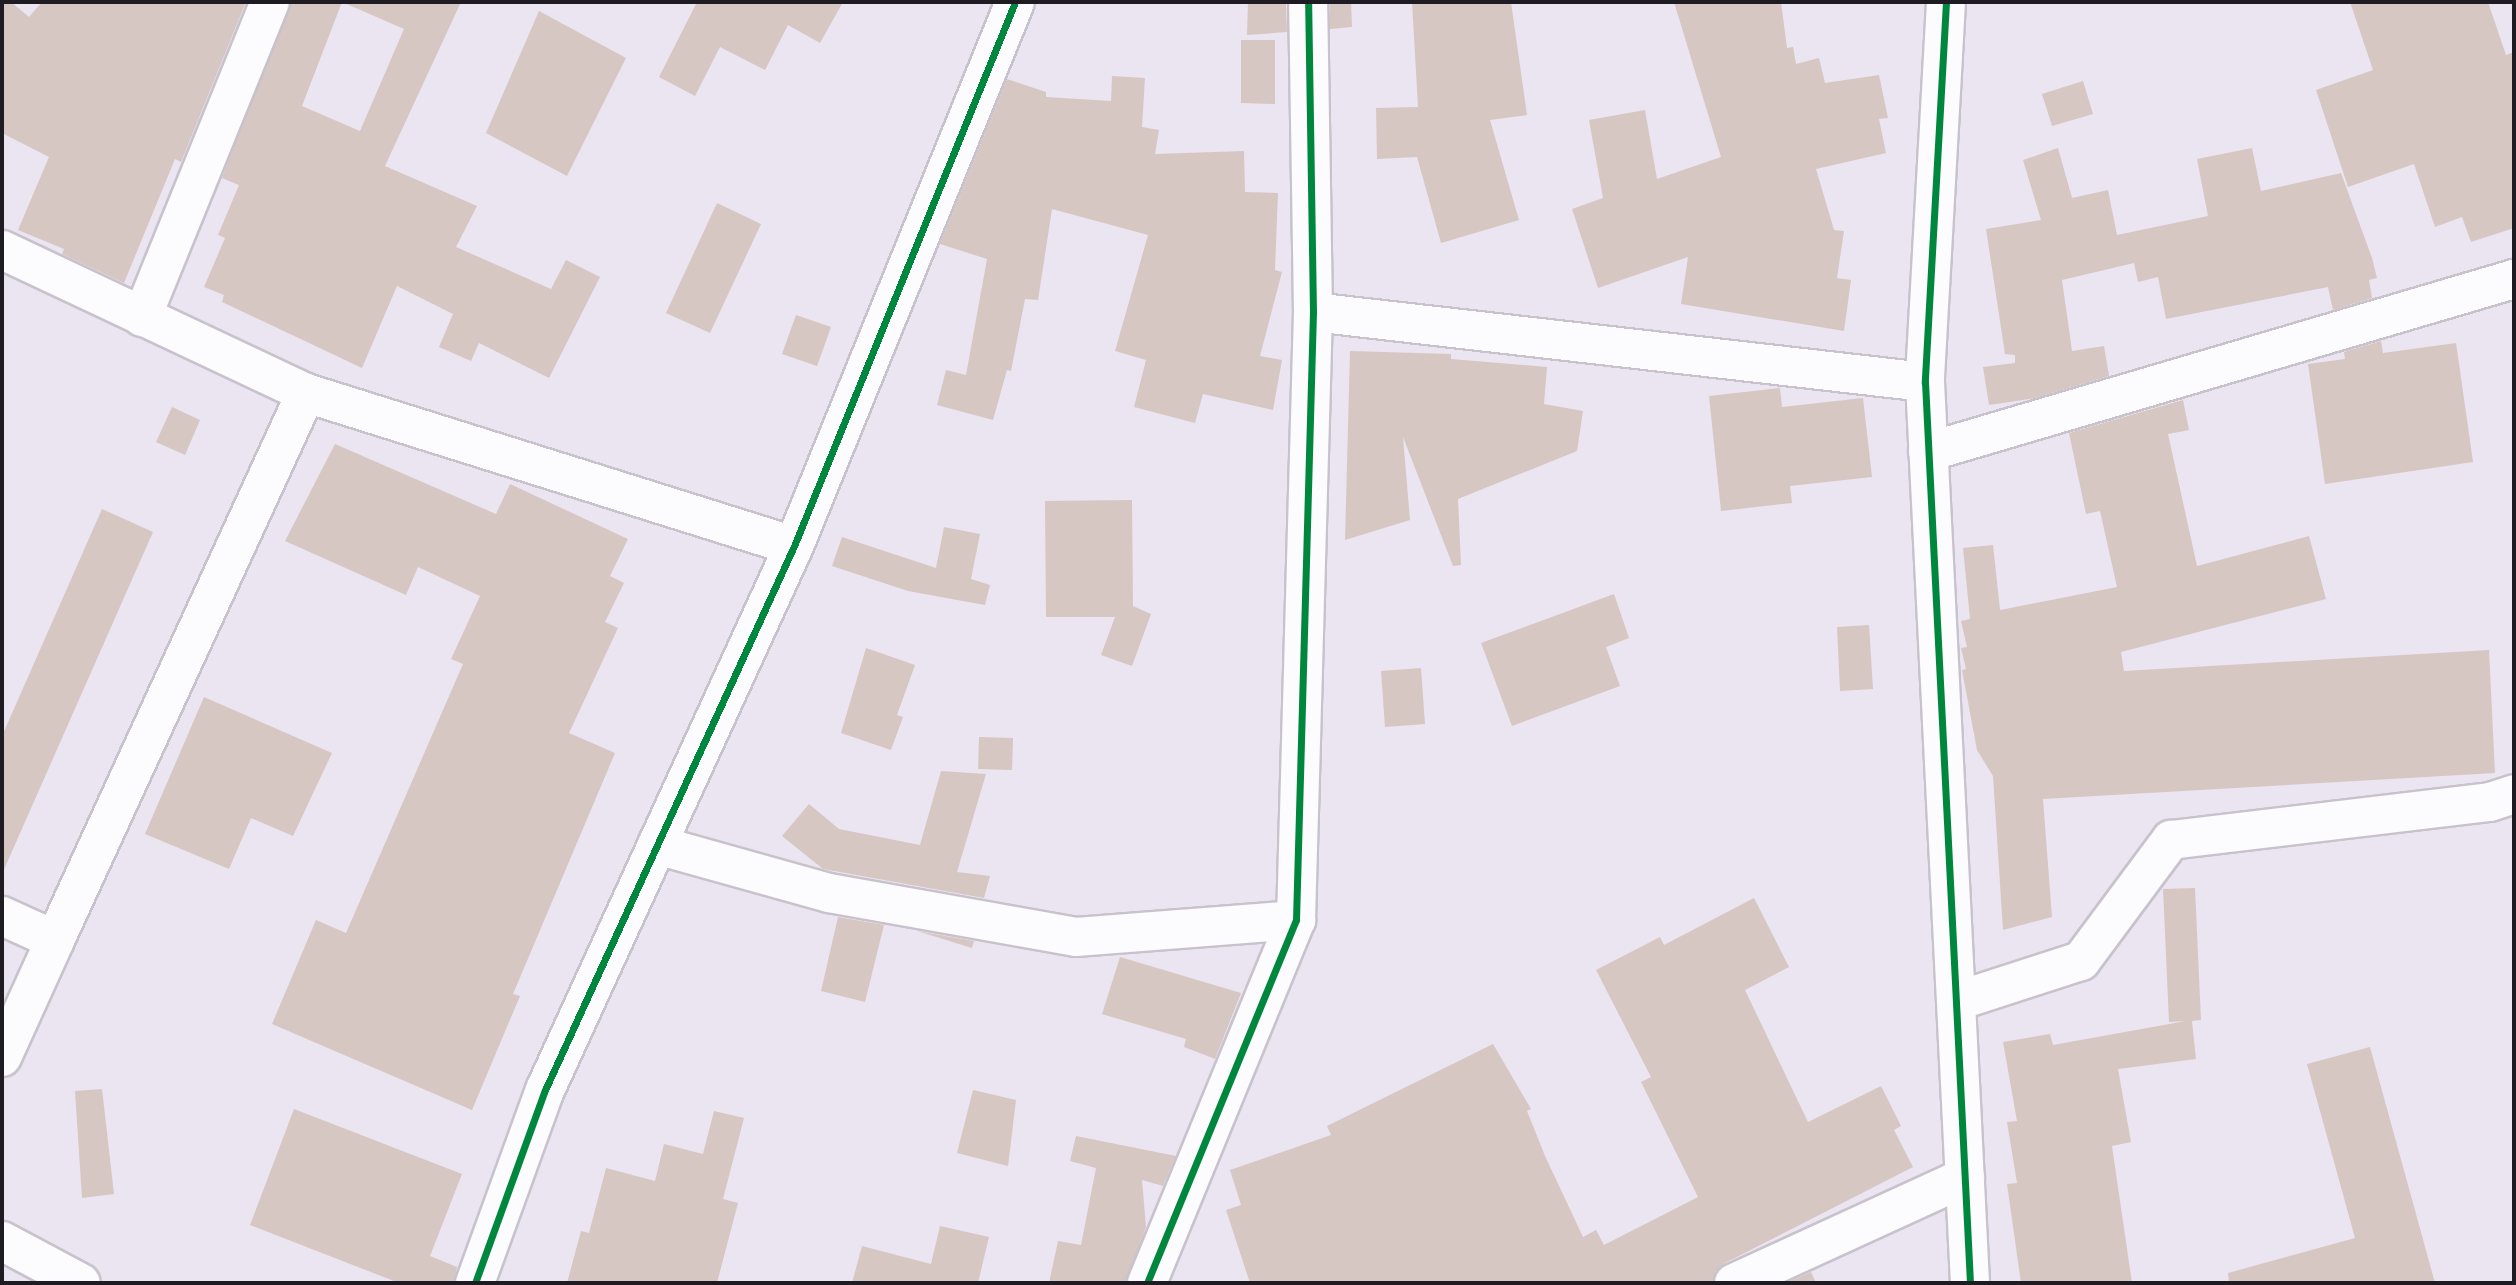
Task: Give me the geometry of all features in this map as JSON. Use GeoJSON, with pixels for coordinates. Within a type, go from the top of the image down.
{"type":"FeatureCollection","features":[{"type":"Feature","properties":{"kind":"street"},"geometry":{"type":"LineString","coordinates":[[142,317],[270,2]]}},
{"type":"Feature","properties":{"kind":"street"},"geometry":{"type":"LineString","coordinates":[[475,1283],[545,1090],[794,546],[1015,2]]}},
{"type":"Feature","properties":{"kind":"street"},"geometry":{"type":"LineString","coordinates":[[1147,1283],[1296,920],[1313,312],[1308,2]]}},
{"type":"Feature","properties":{"kind":"street"},"geometry":{"type":"LineString","coordinates":[[1946,2],[1925,382],[1970,1283]]}},
{"type":"Feature","properties":{"kind":"street"},"geometry":{"type":"LineString","coordinates":[[2,250],[306,393],[794,546]]}},
{"type":"Feature","properties":{"kind":"street"},"geometry":{"type":"LineString","coordinates":[[1928,452],[2514,279]]}},
{"type":"Feature","properties":{"kind":"street"},"geometry":{"type":"LineString","coordinates":[[1313,312],[1925,382]]}},
{"type":"Feature","properties":{"kind":"street"},"geometry":{"type":"LineString","coordinates":[[2,1057],[306,393]]}},
{"type":"Feature","properties":{"kind":"street"},"geometry":{"type":"LineString","coordinates":[[1957,1001],[2081,961],[2171,840],[2490,802],[2514,794]]}},
{"type":"Feature","properties":{"kind":"street"},"geometry":{"type":"LineString","coordinates":[[657,845],[829,893],[1076,937],[1296,920]]}},
{"type":"Feature","properties":{"kind":"street"},"geometry":{"type":"LineString","coordinates":[[2,916],[55,940]]}},
{"type":"Feature","properties":{"kind":"street"},"geometry":{"type":"LineString","coordinates":[[1734,1283],[1965,1177]]}},
{"type":"Feature","properties":{"kind":"street"},"geometry":{"type":"LineString","coordinates":[[2,1241],[81,1283]]}},
{"type":"Feature","properties":{"kind":"building"},"geometry":{"type":"Polygon","coordinates":[[[2,2],[11,2],[29,17],[42,2],[246,2],[181,162],[175,159],[124,283],[62,254],[64,249],[18,230],[49,157],[2,133],[2,2]]]}},
{"type":"Feature","properties":{"kind":"building"},"geometry":{"type":"Polygon","coordinates":[[[291,2],[342,2],[461,2],[385,166],[477,206],[456,247],[551,289],[566,260],[600,277],[549,378],[479,343],[471,361],[439,347],[453,314],[397,286],[362,368],[222,302],[224,295],[204,287],[225,238],[218,235],[239,185],[222,178],[291,2]],[[342,2],[302,106],[360,131],[404,29],[342,2]]]}},
{"type":"Feature","properties":{"kind":"building"},"geometry":{"type":"Polygon","coordinates":[[[697,2],[843,2],[820,43],[788,25],[765,70],[720,47],[695,96],[659,77],[697,2]]]}},
{"type":"Feature","properties":{"kind":"building"},"geometry":{"type":"Polygon","coordinates":[[[1248,2],[1286,2],[1287,32],[1247,35],[1248,2]]]}},
{"type":"Feature","properties":{"kind":"building"},"geometry":{"type":"Polygon","coordinates":[[[1330,2],[1351,2],[1352,27],[1330,29],[1330,2]]]}},
{"type":"Feature","properties":{"kind":"building"},"geometry":{"type":"Polygon","coordinates":[[[1412,2],[1511,2],[1527,115],[1490,120],[1519,220],[1441,243],[1417,157],[1377,159],[1376,108],[1418,107],[1412,2]]]}},
{"type":"Feature","properties":{"kind":"building"},"geometry":{"type":"Polygon","coordinates":[[[1674,2],[1781,2],[1787,48],[1793,47],[1796,64],[1819,58],[1825,83],[1879,75],[1888,118],[1879,119],[1886,153],[1816,169],[1834,230],[1844,231],[1837,278],[1851,280],[1844,331],[1681,304],[1688,257],[1598,288],[1572,209],[1603,198],[1589,120],[1645,110],[1657,179],[1721,157],[1674,2]]]}},
{"type":"Feature","properties":{"kind":"building"},"geometry":{"type":"Polygon","coordinates":[[[2350,2],[2488,2],[2506,55],[2514,52],[2514,228],[2471,242],[2462,217],[2435,227],[2414,164],[2348,187],[2316,90],[2373,70],[2350,2]]]}},
{"type":"Feature","properties":{"kind":"building"},"geometry":{"type":"Polygon","coordinates":[[[539,11],[626,58],[567,176],[486,133],[539,11]]]}},
{"type":"Feature","properties":{"kind":"building"},"geometry":{"type":"Polygon","coordinates":[[[1241,40],[1275,40],[1275,104],[1241,103],[1241,40]]]}},
{"type":"Feature","properties":{"kind":"building"},"geometry":{"type":"Polygon","coordinates":[[[1112,76],[1145,78],[1142,127],[1159,130],[1155,154],[1244,151],[1245,192],[1278,193],[1275,270],[1282,272],[1260,356],[1282,360],[1273,410],[1203,394],[1195,423],[1134,407],[1146,360],[1115,351],[1148,235],[1052,209],[1038,300],[1025,299],[1011,371],[1007,370],[993,420],[937,405],[946,370],[966,375],[987,259],[940,244],[1007,79],[1046,92],[1046,97],[1111,101],[1112,76]]]}},
{"type":"Feature","properties":{"kind":"building"},"geometry":{"type":"Polygon","coordinates":[[[2083,81],[2093,114],[2052,126],[2042,94],[2083,81]]]}},
{"type":"Feature","properties":{"kind":"building"},"geometry":{"type":"Polygon","coordinates":[[[2058,148],[2072,198],[2108,190],[2117,235],[2208,216],[2197,159],[2252,148],[2261,191],[2341,173],[2377,278],[2369,280],[2372,298],[2333,310],[2328,287],[2166,319],[2158,277],[2138,282],[2134,263],[2062,280],[2072,351],[2104,346],[2109,376],[2035,398],[1989,405],[1983,367],[2015,363],[2015,355],[2005,354],[1986,229],[2041,220],[2023,160],[2058,148]]]}},
{"type":"Feature","properties":{"kind":"building"},"geometry":{"type":"Polygon","coordinates":[[[717,203],[761,224],[710,333],[666,313],[717,203]]]}},
{"type":"Feature","properties":{"kind":"building"},"geometry":{"type":"Polygon","coordinates":[[[796,315],[831,327],[817,366],[782,354],[796,315]]]}},
{"type":"Feature","properties":{"kind":"building"},"geometry":{"type":"Polygon","coordinates":[[[2381,341],[2383,353],[2456,343],[2473,462],[2325,484],[2308,364],[2345,359],[2344,352],[2381,341]]]}},
{"type":"Feature","properties":{"kind":"building"},"geometry":{"type":"Polygon","coordinates":[[[1350,351],[1451,354],[1451,359],[1547,367],[1544,404],[1583,411],[1577,451],[1458,499],[1461,565],[1453,566],[1403,437],[1410,520],[1345,540],[1350,351]]]}},
{"type":"Feature","properties":{"kind":"building"},"geometry":{"type":"Polygon","coordinates":[[[1780,388],[1782,407],[1863,398],[1872,477],[1790,486],[1792,503],[1721,511],[1709,396],[1780,388]]]}},
{"type":"Feature","properties":{"kind":"building"},"geometry":{"type":"Polygon","coordinates":[[[2183,400],[2189,430],[2168,434],[2197,566],[2309,536],[2326,599],[2121,652],[2124,671],[2489,650],[2495,773],[2043,799],[2052,917],[2003,930],[1993,776],[1977,750],[1962,670],[1966,669],[1961,648],[1967,647],[1961,621],[1970,619],[1963,548],[1993,545],[2000,610],[2117,587],[2100,511],[2086,514],[2069,433],[2183,400]]]}},
{"type":"Feature","properties":{"kind":"building"},"geometry":{"type":"Polygon","coordinates":[[[172,407],[200,420],[185,455],[156,442],[172,407]]]}},
{"type":"Feature","properties":{"kind":"building"},"geometry":{"type":"Polygon","coordinates":[[[335,444],[496,514],[510,484],[628,539],[610,576],[624,583],[605,622],[618,628],[569,733],[615,753],[513,994],[520,996],[472,1110],[272,1024],[316,920],[346,933],[463,664],[451,659],[480,596],[418,567],[406,595],[285,541],[335,444]]]}},
{"type":"Feature","properties":{"kind":"building"},"geometry":{"type":"Polygon","coordinates":[[[1132,500],[1133,606],[1151,614],[1132,666],[1101,655],[1115,617],[1046,617],[1045,501],[1132,500]]]}},
{"type":"Feature","properties":{"kind":"building"},"geometry":{"type":"Polygon","coordinates":[[[102,509],[153,532],[2,874],[2,736],[102,509]]]}},
{"type":"Feature","properties":{"kind":"building"},"geometry":{"type":"Polygon","coordinates":[[[944,527],[980,534],[971,579],[990,585],[985,605],[908,591],[832,566],[842,537],[936,568],[944,527]]]}},
{"type":"Feature","properties":{"kind":"building"},"geometry":{"type":"Polygon","coordinates":[[[1614,594],[1629,638],[1606,647],[1620,686],[1512,726],[1481,643],[1614,594]]]}},
{"type":"Feature","properties":{"kind":"building"},"geometry":{"type":"Polygon","coordinates":[[[1869,625],[1873,689],[1840,691],[1837,627],[1869,625]]]}},
{"type":"Feature","properties":{"kind":"building"},"geometry":{"type":"Polygon","coordinates":[[[866,648],[915,665],[897,715],[903,717],[891,750],[841,733],[866,648]]]}},
{"type":"Feature","properties":{"kind":"building"},"geometry":{"type":"Polygon","coordinates":[[[1421,668],[1425,724],[1385,727],[1381,671],[1421,668]]]}},
{"type":"Feature","properties":{"kind":"building"},"geometry":{"type":"Polygon","coordinates":[[[204,697],[332,753],[293,836],[251,818],[229,869],[145,834],[204,697]]]}},
{"type":"Feature","properties":{"kind":"building"},"geometry":{"type":"Polygon","coordinates":[[[979,737],[1013,738],[1012,770],[978,769],[979,737]]]}},
{"type":"Feature","properties":{"kind":"building"},"geometry":{"type":"Polygon","coordinates":[[[941,771],[986,774],[957,872],[990,876],[984,898],[823,869],[782,836],[809,804],[839,829],[920,845],[941,771]]]}},
{"type":"Feature","properties":{"kind":"building"},"geometry":{"type":"Polygon","coordinates":[[[2195,888],[2201,1020],[2192,1021],[2196,1059],[2118,1069],[2131,1142],[2112,1146],[2132,1283],[2021,1283],[2007,1184],[2017,1183],[2007,1122],[2017,1121],[2003,1042],[2050,1034],[2053,1045],[2186,1021],[2169,1022],[2163,889],[2195,888]]]}},
{"type":"Feature","properties":{"kind":"building"},"geometry":{"type":"Polygon","coordinates":[[[1754,898],[1789,967],[1745,990],[1808,1122],[1881,1086],[1901,1126],[1894,1130],[1913,1167],[1725,1263],[1716,1271],[1713,1283],[1250,1283],[1226,1210],[1241,1205],[1230,1170],[1331,1135],[1327,1126],[1493,1044],[1531,1109],[1527,1111],[1545,1156],[1583,1237],[1596,1230],[1604,1245],[1698,1197],[1641,1082],[1651,1077],[1596,970],[1660,937],[1664,945],[1754,898]]]}},
{"type":"Feature","properties":{"kind":"building"},"geometry":{"type":"Polygon","coordinates":[[[838,917],[884,925],[865,1002],[821,991],[838,917]]]}},
{"type":"Feature","properties":{"kind":"building"},"geometry":{"type":"Polygon","coordinates":[[[917,931],[974,941],[972,948],[917,931]]]}},
{"type":"Feature","properties":{"kind":"building"},"geometry":{"type":"Polygon","coordinates":[[[1120,957],[1241,993],[1215,1059],[1184,1047],[1186,1039],[1102,1014],[1120,957]]]}},
{"type":"Feature","properties":{"kind":"building"},"geometry":{"type":"Polygon","coordinates":[[[2370,1047],[2435,1283],[2229,1283],[2228,1273],[2355,1238],[2307,1064],[2370,1047]]]}},
{"type":"Feature","properties":{"kind":"building"},"geometry":{"type":"Polygon","coordinates":[[[102,1089],[114,1194],[82,1198],[75,1091],[102,1089]]]}},
{"type":"Feature","properties":{"kind":"building"},"geometry":{"type":"Polygon","coordinates":[[[973,1090],[1016,1100],[1008,1166],[957,1153],[973,1090]]]}},
{"type":"Feature","properties":{"kind":"building"},"geometry":{"type":"Polygon","coordinates":[[[294,1109],[462,1174],[430,1256],[457,1267],[454,1283],[399,1283],[250,1225],[294,1109]]]}},
{"type":"Feature","properties":{"kind":"building"},"geometry":{"type":"Polygon","coordinates":[[[714,1111],[744,1118],[723,1199],[738,1203],[717,1283],[567,1283],[581,1231],[589,1233],[606,1168],[655,1181],[664,1144],[703,1154],[714,1111]]]}},
{"type":"Feature","properties":{"kind":"building"},"geometry":{"type":"Polygon","coordinates":[[[1076,1136],[1176,1156],[1163,1186],[1142,1180],[1146,1227],[1126,1283],[1049,1283],[1058,1241],[1081,1245],[1096,1168],[1070,1161],[1076,1136]]]}},
{"type":"Feature","properties":{"kind":"building"},"geometry":{"type":"Polygon","coordinates":[[[940,1226],[989,1237],[978,1283],[852,1283],[862,1246],[931,1264],[940,1226]]]}},
{"type":"Feature","properties":{"kind":"building"},"geometry":{"type":"Polygon","coordinates":[[[1811,1272],[1816,1283],[1786,1283],[1811,1272]]]}},
{"type":"Feature","properties":{"kind":"cycle path"},"geometry":{"type":"LineString","coordinates":[[475,1283],[545,1090],[794,546],[1015,2]]}},
{"type":"Feature","properties":{"kind":"cycle path"},"geometry":{"type":"LineString","coordinates":[[1147,1283],[1296,920],[1313,312],[1308,2]]}},
{"type":"Feature","properties":{"kind":"cycle path"},"geometry":{"type":"LineString","coordinates":[[1946,2],[1925,382],[1970,1283]]}}]}
